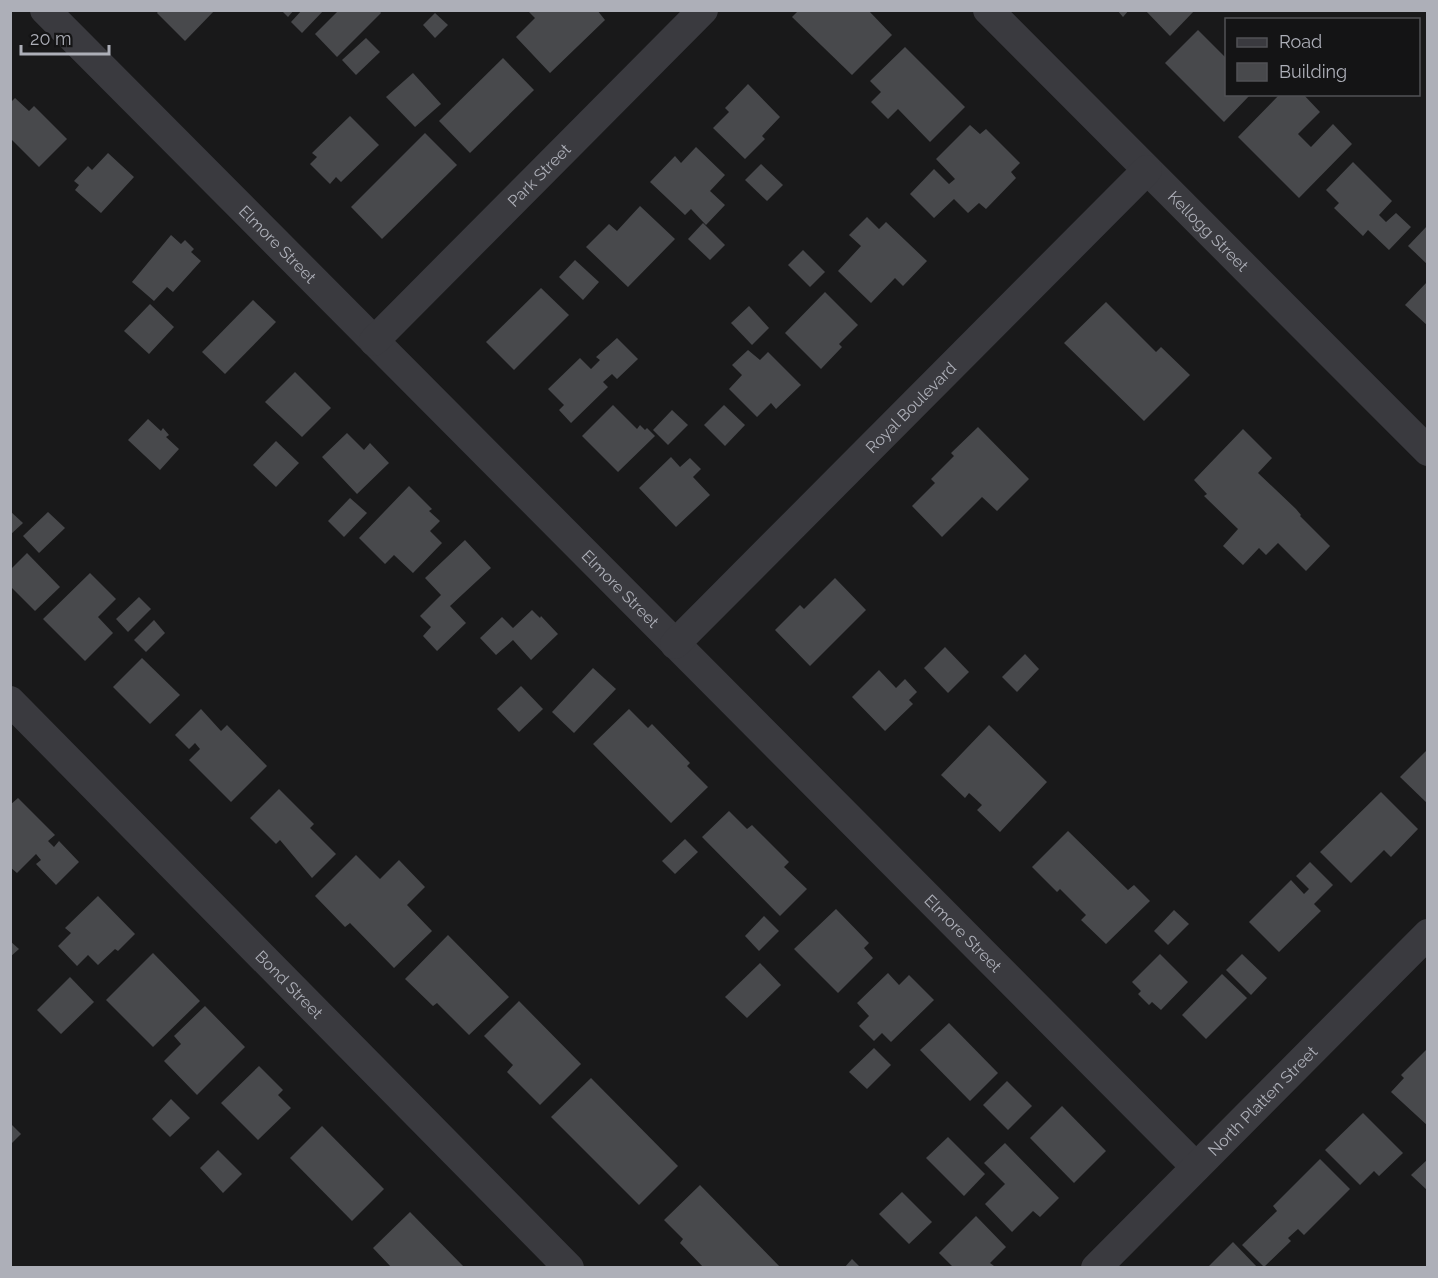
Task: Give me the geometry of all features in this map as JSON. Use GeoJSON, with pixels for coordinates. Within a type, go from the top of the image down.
{"type":"FeatureCollection","features":[{"type":"Feature","properties":{"kind":"street","name":"Elmore Street"},"geometry":{"type":"LineString","coordinates":[[45,10],[1196,1167]]}},
{"type":"Feature","properties":{"kind":"street","name":"Park Street"},"geometry":{"type":"LineString","coordinates":[[374,341],[703,10]]}},
{"type":"Feature","properties":{"kind":"street","name":"Kellogg Street"},"geometry":{"type":"LineString","coordinates":[[988,10],[1428,451]]}},
{"type":"Feature","properties":{"kind":"street","name":"Royal Boulevard"},"geometry":{"type":"LineString","coordinates":[[675,644],[1147,170]]}},
{"type":"Feature","properties":{"kind":"street","name":"Bond Street"},"geometry":{"type":"LineString","coordinates":[[10,701],[569,1268]]}},
{"type":"Feature","properties":{"kind":"street","name":"North Platten Street"},"geometry":{"type":"LineString","coordinates":[[1096,1268],[1428,934]]}},
{"type":"Feature","properties":{"kind":"building"},"geometry":{"type":"Polygon","coordinates":[[[159,10],[215,10],[185,41],[157,13],[159,10]]]}},
{"type":"Feature","properties":{"kind":"building"},"geometry":{"type":"Polygon","coordinates":[[[281,10],[294,10],[288,17],[281,10]]]}},
{"type":"Feature","properties":{"kind":"building"},"geometry":{"type":"Polygon","coordinates":[[[302,10],[324,10],[302,33],[291,22],[302,10]]]}},
{"type":"Feature","properties":{"kind":"building"},"geometry":{"type":"Polygon","coordinates":[[[339,10],[379,10],[381,13],[337,57],[315,34],[339,10]]]}},
{"type":"Feature","properties":{"kind":"building"},"geometry":{"type":"Polygon","coordinates":[[[530,10],[597,10],[605,20],[550,73],[516,37],[535,18],[529,12],[530,10]]]}},
{"type":"Feature","properties":{"kind":"building"},"geometry":{"type":"Polygon","coordinates":[[[799,10],[868,10],[892,35],[852,75],[792,17],[799,10]]]}},
{"type":"Feature","properties":{"kind":"building"},"geometry":{"type":"Polygon","coordinates":[[[1117,10],[1129,10],[1123,17],[1117,10]]]}},
{"type":"Feature","properties":{"kind":"building"},"geometry":{"type":"Polygon","coordinates":[[[1145,10],[1195,10],[1170,36],[1145,10]]]}},
{"type":"Feature","properties":{"kind":"building"},"geometry":{"type":"Polygon","coordinates":[[[435,13],[448,25],[435,38],[423,25],[435,13]]]}},
{"type":"Feature","properties":{"kind":"building"},"geometry":{"type":"Polygon","coordinates":[[[1198,30],[1225,57],[1225,96],[1249,96],[1224,122],[1165,63],[1198,30]]]}},
{"type":"Feature","properties":{"kind":"building"},"geometry":{"type":"Polygon","coordinates":[[[366,38],[380,52],[356,75],[342,60],[366,38]]]}},
{"type":"Feature","properties":{"kind":"building"},"geometry":{"type":"Polygon","coordinates":[[[905,47],[965,107],[930,142],[898,109],[888,119],[871,102],[881,92],[870,81],[905,47]]]}},
{"type":"Feature","properties":{"kind":"building"},"geometry":{"type":"Polygon","coordinates":[[[503,58],[534,90],[470,153],[439,121],[503,58]]]}},
{"type":"Feature","properties":{"kind":"building"},"geometry":{"type":"Polygon","coordinates":[[[413,73],[441,104],[415,127],[386,97],[413,73]]]}},
{"type":"Feature","properties":{"kind":"building"},"geometry":{"type":"Polygon","coordinates":[[[748,84],[780,117],[762,136],[765,139],[745,159],[713,128],[729,112],[725,108],[748,84]]]}},
{"type":"Feature","properties":{"kind":"building"},"geometry":{"type":"Polygon","coordinates":[[[1278,96],[1305,96],[1320,112],[1298,134],[1311,147],[1333,124],[1352,144],[1299,198],[1238,137],[1278,96]]]}},
{"type":"Feature","properties":{"kind":"building"},"geometry":{"type":"Polygon","coordinates":[[[15,98],[29,111],[34,106],[67,139],[39,167],[10,138],[10,103],[15,98]]]}},
{"type":"Feature","properties":{"kind":"building"},"geometry":{"type":"Polygon","coordinates":[[[350,116],[379,145],[341,182],[336,177],[330,184],[310,164],[317,157],[312,153],[350,116]]]}},
{"type":"Feature","properties":{"kind":"building"},"geometry":{"type":"Polygon","coordinates":[[[970,125],[980,134],[986,129],[1020,163],[1011,172],[1016,178],[986,209],[979,203],[968,213],[954,199],[934,218],[910,194],[934,169],[949,184],[955,179],[936,159],[970,125]]]}},
{"type":"Feature","properties":{"kind":"building"},"geometry":{"type":"Polygon","coordinates":[[[425,133],[457,165],[382,239],[351,207],[425,133]]]}},
{"type":"Feature","properties":{"kind":"building"},"geometry":{"type":"Polygon","coordinates":[[[696,147],[725,175],[710,191],[725,205],[706,225],[691,209],[685,215],[650,182],[675,156],[681,163],[696,147]]]}},
{"type":"Feature","properties":{"kind":"building"},"geometry":{"type":"Polygon","coordinates":[[[108,153],[134,177],[101,213],[75,190],[79,185],[74,181],[88,166],[92,170],[108,153]]]}},
{"type":"Feature","properties":{"kind":"building"},"geometry":{"type":"Polygon","coordinates":[[[1353,162],[1392,201],[1379,215],[1386,222],[1396,213],[1411,227],[1389,250],[1368,230],[1363,236],[1334,208],[1339,203],[1326,190],[1353,162]]]}},
{"type":"Feature","properties":{"kind":"building"},"geometry":{"type":"Polygon","coordinates":[[[761,164],[783,185],[767,201],[745,180],[761,164]]]}},
{"type":"Feature","properties":{"kind":"building"},"geometry":{"type":"Polygon","coordinates":[[[640,206],[675,239],[628,287],[586,247],[609,224],[617,231],[640,206]]]}},
{"type":"Feature","properties":{"kind":"building"},"geometry":{"type":"Polygon","coordinates":[[[867,217],[879,229],[886,222],[927,261],[903,286],[895,278],[871,303],[838,271],[861,246],[849,235],[867,217]]]}},
{"type":"Feature","properties":{"kind":"building"},"geometry":{"type":"Polygon","coordinates":[[[703,223],[725,245],[710,260],[688,239],[703,223]]]}},
{"type":"Feature","properties":{"kind":"building"},"geometry":{"type":"Polygon","coordinates":[[[1428,225],[1428,265],[1408,246],[1428,225]]]}},
{"type":"Feature","properties":{"kind":"building"},"geometry":{"type":"Polygon","coordinates":[[[171,235],[181,244],[185,240],[194,249],[191,252],[201,261],[173,292],[167,287],[154,301],[132,282],[171,235]]]}},
{"type":"Feature","properties":{"kind":"building"},"geometry":{"type":"Polygon","coordinates":[[[803,250],[825,272],[810,287],[788,265],[803,250]]]}},
{"type":"Feature","properties":{"kind":"building"},"geometry":{"type":"Polygon","coordinates":[[[575,260],[599,282],[583,300],[559,277],[575,260]]]}},
{"type":"Feature","properties":{"kind":"building"},"geometry":{"type":"Polygon","coordinates":[[[1428,281],[1428,326],[1405,305],[1428,281]]]}},
{"type":"Feature","properties":{"kind":"building"},"geometry":{"type":"Polygon","coordinates":[[[541,288],[569,315],[514,370],[486,342],[541,288]]]}},
{"type":"Feature","properties":{"kind":"building"},"geometry":{"type":"Polygon","coordinates":[[[825,292],[858,325],[839,344],[842,347],[821,369],[785,333],[825,292]]]}},
{"type":"Feature","properties":{"kind":"building"},"geometry":{"type":"Polygon","coordinates":[[[253,300],[276,322],[225,374],[202,352],[253,300]]]}},
{"type":"Feature","properties":{"kind":"building"},"geometry":{"type":"Polygon","coordinates":[[[1106,302],[1156,352],[1161,347],[1190,375],[1144,421],[1064,343],[1106,302]]]}},
{"type":"Feature","properties":{"kind":"building"},"geometry":{"type":"Polygon","coordinates":[[[150,304],[174,327],[149,354],[124,331],[150,304]]]}},
{"type":"Feature","properties":{"kind":"building"},"geometry":{"type":"Polygon","coordinates":[[[749,306],[769,328],[752,345],[731,323],[749,306]]]}},
{"type":"Feature","properties":{"kind":"building"},"geometry":{"type":"Polygon","coordinates":[[[617,338],[638,359],[617,379],[612,374],[603,382],[608,387],[571,423],[559,410],[564,405],[548,389],[580,358],[591,369],[600,360],[596,357],[617,338]]]}},
{"type":"Feature","properties":{"kind":"building"},"geometry":{"type":"Polygon","coordinates":[[[748,350],[760,360],[768,352],[801,385],[776,409],[771,403],[757,417],[729,389],[742,375],[732,365],[748,350]]]}},
{"type":"Feature","properties":{"kind":"building"},"geometry":{"type":"Polygon","coordinates":[[[295,372],[331,408],[302,437],[265,402],[295,372]]]}},
{"type":"Feature","properties":{"kind":"building"},"geometry":{"type":"Polygon","coordinates":[[[613,405],[637,429],[640,425],[655,436],[618,472],[582,436],[613,405]]]}},
{"type":"Feature","properties":{"kind":"building"},"geometry":{"type":"Polygon","coordinates":[[[724,405],[745,425],[725,446],[704,425],[724,405]]]}},
{"type":"Feature","properties":{"kind":"building"},"geometry":{"type":"Polygon","coordinates":[[[672,410],[688,425],[668,445],[653,430],[672,410]]]}},
{"type":"Feature","properties":{"kind":"building"},"geometry":{"type":"Polygon","coordinates":[[[148,419],[161,431],[163,428],[169,435],[166,437],[179,449],[160,470],[128,440],[148,419]]]}},
{"type":"Feature","properties":{"kind":"building"},"geometry":{"type":"Polygon","coordinates":[[[978,427],[1029,479],[997,511],[982,497],[942,537],[912,506],[935,483],[931,479],[954,456],[951,453],[978,427]]]}},
{"type":"Feature","properties":{"kind":"building"},"geometry":{"type":"Polygon","coordinates":[[[1243,429],[1272,458],[1258,473],[1330,546],[1306,571],[1278,543],[1266,555],[1259,548],[1243,565],[1223,546],[1238,529],[1204,496],[1207,494],[1194,480],[1243,429]]]}},
{"type":"Feature","properties":{"kind":"building"},"geometry":{"type":"Polygon","coordinates":[[[347,433],[364,450],[370,443],[389,463],[357,494],[322,457],[347,433]]]}},
{"type":"Feature","properties":{"kind":"building"},"geometry":{"type":"Polygon","coordinates":[[[276,441],[299,463],[276,487],[253,465],[276,441]]]}},
{"type":"Feature","properties":{"kind":"building"},"geometry":{"type":"Polygon","coordinates":[[[671,457],[680,467],[690,458],[701,469],[693,477],[710,495],[676,527],[639,488],[671,457]]]}},
{"type":"Feature","properties":{"kind":"building"},"geometry":{"type":"Polygon","coordinates":[[[409,486],[432,509],[429,511],[440,521],[430,531],[442,543],[413,573],[394,555],[385,564],[359,538],[409,486]]]}},
{"type":"Feature","properties":{"kind":"building"},"geometry":{"type":"Polygon","coordinates":[[[350,498],[367,513],[344,537],[328,521],[350,498]]]}},
{"type":"Feature","properties":{"kind":"building"},"geometry":{"type":"Polygon","coordinates":[[[10,511],[23,523],[10,535],[10,511]]]}},
{"type":"Feature","properties":{"kind":"building"},"geometry":{"type":"Polygon","coordinates":[[[48,512],[65,528],[39,553],[23,536],[48,512]]]}},
{"type":"Feature","properties":{"kind":"building"},"geometry":{"type":"Polygon","coordinates":[[[465,540],[491,568],[450,606],[466,623],[437,651],[423,636],[431,627],[420,616],[441,595],[425,578],[465,540]]]}},
{"type":"Feature","properties":{"kind":"building"},"geometry":{"type":"Polygon","coordinates":[[[27,553],[60,587],[35,611],[10,586],[10,570],[27,553]]]}},
{"type":"Feature","properties":{"kind":"building"},"geometry":{"type":"Polygon","coordinates":[[[90,573],[116,599],[98,617],[113,633],[85,661],[43,619],[90,573]]]}},
{"type":"Feature","properties":{"kind":"building"},"geometry":{"type":"Polygon","coordinates":[[[835,578],[866,610],[810,666],[775,630],[800,605],[804,609],[835,578]]]}},
{"type":"Feature","properties":{"kind":"building"},"geometry":{"type":"Polygon","coordinates":[[[139,597],[151,609],[128,632],[116,619],[139,597]]]}},
{"type":"Feature","properties":{"kind":"building"},"geometry":{"type":"Polygon","coordinates":[[[532,610],[558,634],[531,660],[513,640],[496,655],[480,638],[502,617],[513,628],[532,610]]]}},
{"type":"Feature","properties":{"kind":"building"},"geometry":{"type":"Polygon","coordinates":[[[154,620],[165,633],[146,652],[134,640],[154,620]]]}},
{"type":"Feature","properties":{"kind":"building"},"geometry":{"type":"Polygon","coordinates":[[[945,647],[969,672],[948,693],[924,668],[945,647]]]}},
{"type":"Feature","properties":{"kind":"building"},"geometry":{"type":"Polygon","coordinates":[[[1025,654],[1039,669],[1017,692],[1002,677],[1025,654]]]}},
{"type":"Feature","properties":{"kind":"building"},"geometry":{"type":"Polygon","coordinates":[[[142,658],[180,695],[150,724],[113,687],[142,658]]]}},
{"type":"Feature","properties":{"kind":"building"},"geometry":{"type":"Polygon","coordinates":[[[593,668],[616,689],[574,733],[552,712],[593,668]]]}},
{"type":"Feature","properties":{"kind":"building"},"geometry":{"type":"Polygon","coordinates":[[[879,670],[896,688],[905,679],[917,692],[909,700],[913,704],[885,731],[852,697],[879,670]]]}},
{"type":"Feature","properties":{"kind":"building"},"geometry":{"type":"Polygon","coordinates":[[[521,686],[543,709],[519,732],[497,709],[521,686]]]}},
{"type":"Feature","properties":{"kind":"building"},"geometry":{"type":"Polygon","coordinates":[[[201,709],[221,731],[227,725],[267,766],[231,802],[189,760],[200,749],[195,743],[189,749],[175,735],[201,709]]]}},
{"type":"Feature","properties":{"kind":"building"},"geometry":{"type":"Polygon","coordinates":[[[629,709],[648,728],[652,724],[690,763],[687,766],[708,787],[671,823],[593,744],[629,709]]]}},
{"type":"Feature","properties":{"kind":"building"},"geometry":{"type":"Polygon","coordinates":[[[989,725],[1047,782],[1000,832],[977,810],[982,805],[969,793],[965,798],[941,775],[989,725]]]}},
{"type":"Feature","properties":{"kind":"building"},"geometry":{"type":"Polygon","coordinates":[[[1428,749],[1428,804],[1400,777],[1428,749]]]}},
{"type":"Feature","properties":{"kind":"building"},"geometry":{"type":"Polygon","coordinates":[[[279,789],[314,824],[310,828],[336,854],[312,878],[280,840],[276,844],[250,818],[279,789]]]}},
{"type":"Feature","properties":{"kind":"building"},"geometry":{"type":"Polygon","coordinates":[[[1381,792],[1418,829],[1391,857],[1384,850],[1351,883],[1320,852],[1381,792]]]}},
{"type":"Feature","properties":{"kind":"building"},"geometry":{"type":"Polygon","coordinates":[[[18,798],[55,835],[48,841],[54,847],[59,841],[79,862],[56,885],[36,864],[41,860],[36,854],[17,873],[10,867],[10,805],[18,798]]]}},
{"type":"Feature","properties":{"kind":"building"},"geometry":{"type":"Polygon","coordinates":[[[729,811],[747,829],[752,825],[789,862],[784,867],[807,889],[780,916],[702,837],[729,811]]]}},
{"type":"Feature","properties":{"kind":"building"},"geometry":{"type":"Polygon","coordinates":[[[1068,831],[1128,890],[1134,885],[1150,901],[1106,944],[1081,920],[1086,915],[1060,889],[1057,892],[1032,867],[1068,831]]]}},
{"type":"Feature","properties":{"kind":"building"},"geometry":{"type":"Polygon","coordinates":[[[685,839],[698,852],[675,874],[662,861],[685,839]]]}},
{"type":"Feature","properties":{"kind":"building"},"geometry":{"type":"Polygon","coordinates":[[[356,855],[380,879],[399,860],[425,887],[407,905],[432,931],[394,968],[350,923],[345,927],[315,896],[356,855]]]}},
{"type":"Feature","properties":{"kind":"building"},"geometry":{"type":"Polygon","coordinates":[[[1310,862],[1333,885],[1314,904],[1321,911],[1279,952],[1249,922],[1291,880],[1304,894],[1309,889],[1296,876],[1310,862]]]}},
{"type":"Feature","properties":{"kind":"building"},"geometry":{"type":"Polygon","coordinates":[[[98,896],[135,934],[118,951],[115,949],[98,965],[88,955],[77,966],[58,946],[71,933],[65,928],[98,896]]]}},
{"type":"Feature","properties":{"kind":"building"},"geometry":{"type":"Polygon","coordinates":[[[836,909],[869,943],[864,948],[873,958],[838,993],[794,949],[836,909]]]}},
{"type":"Feature","properties":{"kind":"building"},"geometry":{"type":"Polygon","coordinates":[[[1174,910],[1189,924],[1168,945],[1154,931],[1174,910]]]}},
{"type":"Feature","properties":{"kind":"building"},"geometry":{"type":"Polygon","coordinates":[[[764,916],[779,931],[759,951],[745,936],[764,916]]]}},
{"type":"Feature","properties":{"kind":"building"},"geometry":{"type":"Polygon","coordinates":[[[448,935],[509,997],[469,1035],[437,1003],[433,1006],[405,979],[448,935]]]}},
{"type":"Feature","properties":{"kind":"building"},"geometry":{"type":"Polygon","coordinates":[[[10,941],[19,949],[10,957],[10,941]]]}},
{"type":"Feature","properties":{"kind":"building"},"geometry":{"type":"Polygon","coordinates":[[[153,953],[200,1001],[153,1047],[106,1000],[153,953]]]}},
{"type":"Feature","properties":{"kind":"building"},"geometry":{"type":"Polygon","coordinates":[[[1160,954],[1188,982],[1161,1010],[1152,1002],[1149,1005],[1138,994],[1141,991],[1132,982],[1160,954]]]}},
{"type":"Feature","properties":{"kind":"building"},"geometry":{"type":"Polygon","coordinates":[[[1242,954],[1267,978],[1251,995],[1226,970],[1242,954]]]}},
{"type":"Feature","properties":{"kind":"building"},"geometry":{"type":"Polygon","coordinates":[[[760,963],[781,985],[747,1018],[725,997],[760,963]]]}},
{"type":"Feature","properties":{"kind":"building"},"geometry":{"type":"Polygon","coordinates":[[[888,973],[899,985],[909,975],[934,1000],[891,1042],[882,1033],[874,1041],[859,1026],[869,1016],[857,1003],[888,973]]]}},
{"type":"Feature","properties":{"kind":"building"},"geometry":{"type":"Polygon","coordinates":[[[1222,974],[1247,998],[1206,1039],[1182,1015],[1222,974]]]}},
{"type":"Feature","properties":{"kind":"building"},"geometry":{"type":"Polygon","coordinates":[[[70,977],[94,1002],[61,1034],[37,1010],[70,977]]]}},
{"type":"Feature","properties":{"kind":"building"},"geometry":{"type":"Polygon","coordinates":[[[519,1001],[581,1064],[540,1105],[507,1072],[513,1065],[484,1036],[519,1001]]]}},
{"type":"Feature","properties":{"kind":"building"},"geometry":{"type":"Polygon","coordinates":[[[205,1006],[245,1047],[197,1095],[164,1061],[181,1044],[174,1036],[205,1006]]]}},
{"type":"Feature","properties":{"kind":"building"},"geometry":{"type":"Polygon","coordinates":[[[949,1023],[998,1073],[970,1101],[920,1050],[949,1023]]]}},
{"type":"Feature","properties":{"kind":"building"},"geometry":{"type":"Polygon","coordinates":[[[874,1048],[891,1065],[867,1089],[849,1072],[874,1048]]]}},
{"type":"Feature","properties":{"kind":"building"},"geometry":{"type":"Polygon","coordinates":[[[1426,1050],[1428,1051],[1428,1126],[1391,1092],[1404,1078],[1401,1075],[1426,1050]]]}},
{"type":"Feature","properties":{"kind":"building"},"geometry":{"type":"Polygon","coordinates":[[[259,1066],[283,1090],[278,1095],[291,1108],[258,1140],[221,1103],[259,1066]]]}},
{"type":"Feature","properties":{"kind":"building"},"geometry":{"type":"Polygon","coordinates":[[[591,1078],[678,1166],[639,1205],[551,1117],[591,1078]]]}},
{"type":"Feature","properties":{"kind":"building"},"geometry":{"type":"Polygon","coordinates":[[[1007,1081],[1032,1106],[1008,1130],[983,1105],[1007,1081]]]}},
{"type":"Feature","properties":{"kind":"building"},"geometry":{"type":"Polygon","coordinates":[[[171,1099],[190,1118],[170,1137],[152,1119],[171,1099]]]}},
{"type":"Feature","properties":{"kind":"building"},"geometry":{"type":"Polygon","coordinates":[[[1062,1106],[1106,1151],[1074,1183],[1030,1138],[1062,1106]]]}},
{"type":"Feature","properties":{"kind":"building"},"geometry":{"type":"Polygon","coordinates":[[[1363,1113],[1403,1153],[1379,1176],[1374,1171],[1360,1185],[1325,1150],[1363,1113]]]}},
{"type":"Feature","properties":{"kind":"building"},"geometry":{"type":"Polygon","coordinates":[[[10,1123],[21,1134],[10,1145],[10,1123]]]}},
{"type":"Feature","properties":{"kind":"building"},"geometry":{"type":"Polygon","coordinates":[[[322,1126],[384,1189],[352,1221],[290,1158],[322,1126]]]}},
{"type":"Feature","properties":{"kind":"building"},"geometry":{"type":"Polygon","coordinates":[[[948,1137],[985,1174],[964,1196],[926,1158],[948,1137]]]}},
{"type":"Feature","properties":{"kind":"building"},"geometry":{"type":"Polygon","coordinates":[[[1005,1143],[1059,1198],[1040,1217],[1033,1211],[1012,1232],[985,1204],[1005,1184],[984,1163],[1005,1143]]]}},
{"type":"Feature","properties":{"kind":"building"},"geometry":{"type":"Polygon","coordinates":[[[218,1150],[242,1174],[223,1193],[200,1168],[218,1150]]]}},
{"type":"Feature","properties":{"kind":"building"},"geometry":{"type":"Polygon","coordinates":[[[1320,1159],[1350,1189],[1304,1235],[1298,1229],[1288,1238],[1291,1241],[1264,1267],[1242,1245],[1277,1211],[1273,1206],[1320,1159]]]}},
{"type":"Feature","properties":{"kind":"building"},"geometry":{"type":"Polygon","coordinates":[[[1428,1159],[1428,1191],[1411,1175],[1428,1159]]]}},
{"type":"Feature","properties":{"kind":"building"},"geometry":{"type":"Polygon","coordinates":[[[700,1185],[781,1268],[704,1268],[680,1243],[683,1239],[664,1220],[700,1185]]]}},
{"type":"Feature","properties":{"kind":"building"},"geometry":{"type":"Polygon","coordinates":[[[902,1192],[932,1222],[909,1244],[879,1214],[902,1192]]]}},
{"type":"Feature","properties":{"kind":"building"},"geometry":{"type":"Polygon","coordinates":[[[410,1212],[465,1268],[392,1268],[373,1248],[410,1212]]]}},
{"type":"Feature","properties":{"kind":"building"},"geometry":{"type":"Polygon","coordinates":[[[976,1216],[1006,1247],[990,1263],[994,1266],[992,1268],[954,1268],[939,1253],[976,1216]]]}},
{"type":"Feature","properties":{"kind":"building"},"geometry":{"type":"Polygon","coordinates":[[[1233,1242],[1258,1268],[1207,1268],[1233,1242]]]}},
{"type":"Feature","properties":{"kind":"building"},"geometry":{"type":"Polygon","coordinates":[[[852,1259],[861,1268],[844,1268],[852,1259]]]}}]}
